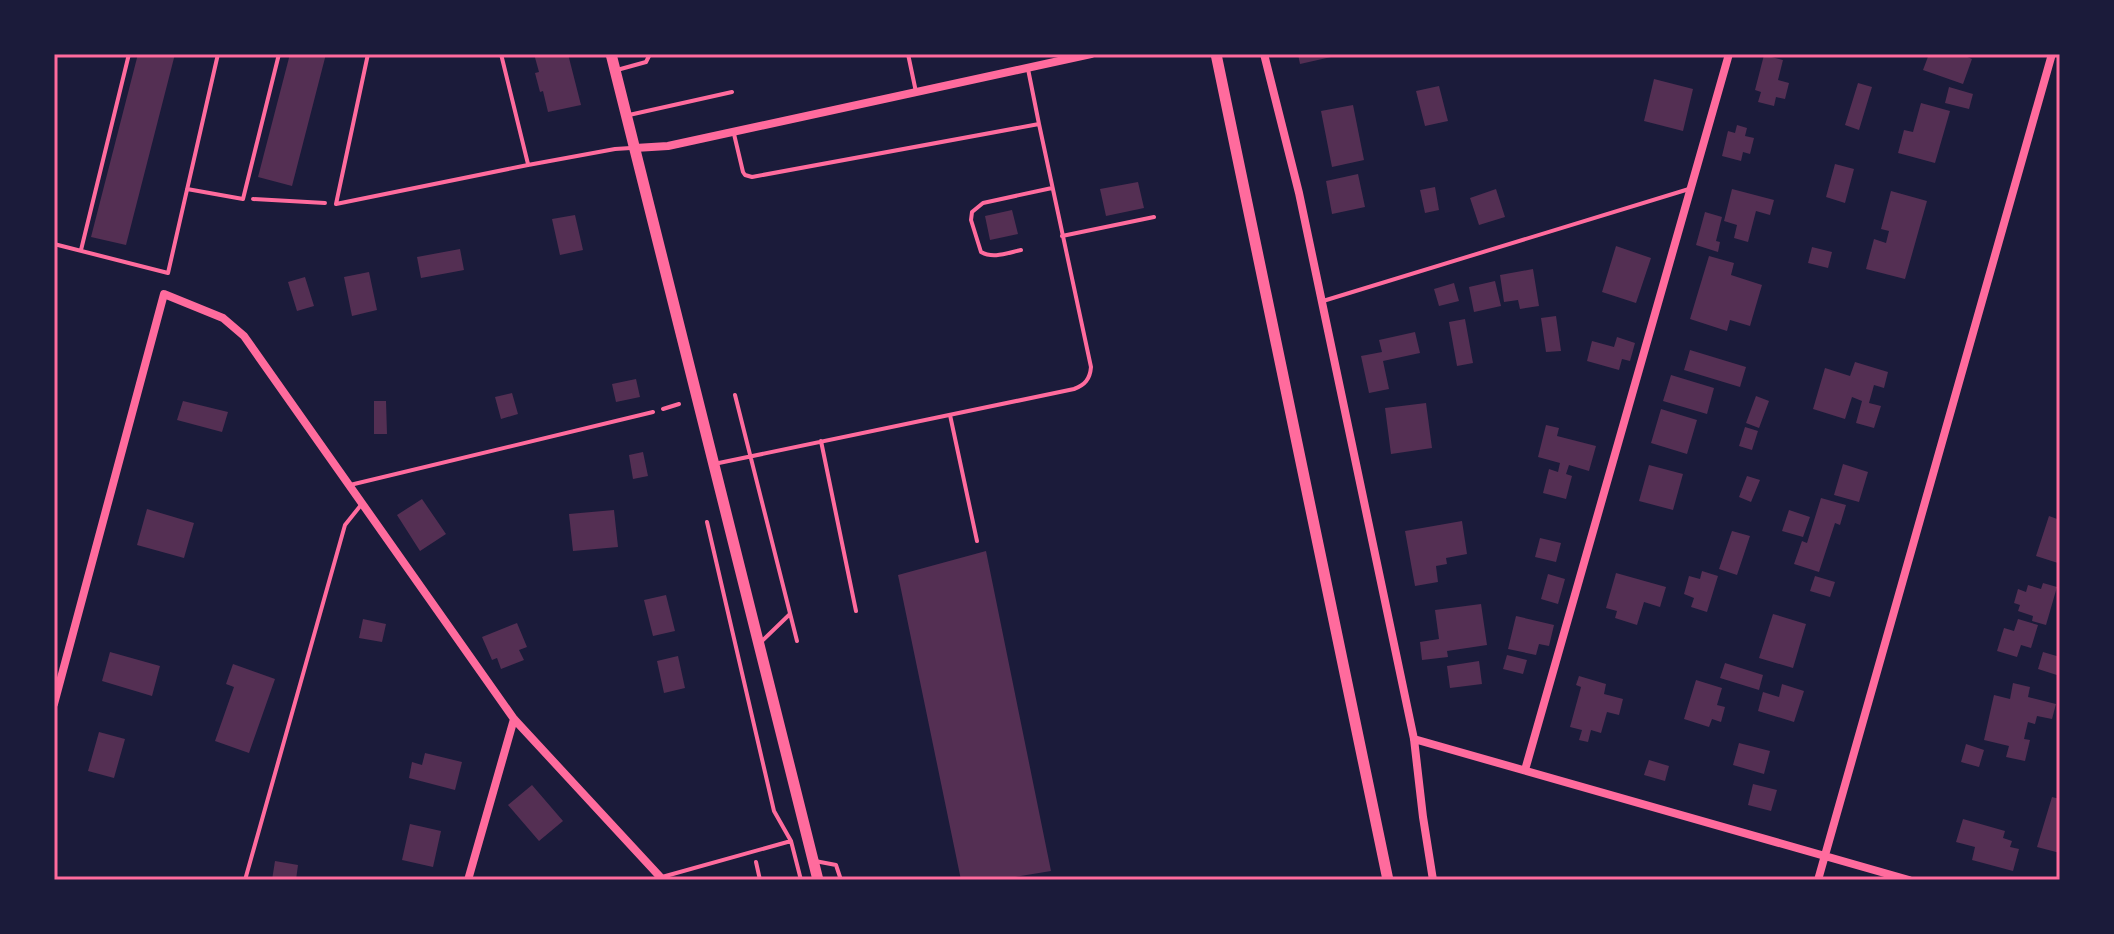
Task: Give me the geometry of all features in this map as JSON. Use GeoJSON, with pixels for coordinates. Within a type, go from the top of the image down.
{"type":"FeatureCollection","features":[{"type":"Feature","properties":{"kind":"street"},"geometry":{"type":"LineString","coordinates":[[611,54],[818,880]]}},
{"type":"Feature","properties":{"kind":"street"},"geometry":{"type":"LineString","coordinates":[[635,148],[668,146],[1091,54]]}},
{"type":"Feature","properties":{"kind":"street"},"geometry":{"type":"LineString","coordinates":[[1216,54],[1388,880]]}},
{"type":"Feature","properties":{"kind":"street"},"geometry":{"type":"LineString","coordinates":[[1264,54],[1292,161],[1414,739],[1433,880]]}},
{"type":"Feature","properties":{"kind":"street"},"geometry":{"type":"LineString","coordinates":[[1525,770],[1729,54]]}},
{"type":"Feature","properties":{"kind":"street"},"geometry":{"type":"LineString","coordinates":[[1818,880],[2052,54]]}},
{"type":"Feature","properties":{"kind":"street"},"geometry":{"type":"LineString","coordinates":[[54,704],[164,294],[223,318],[244,336],[514,719],[662,879]]}},
{"type":"Feature","properties":{"kind":"street"},"geometry":{"type":"LineString","coordinates":[[468,880],[514,719]]}},
{"type":"Feature","properties":{"kind":"street"},"geometry":{"type":"LineString","coordinates":[[1414,739],[1909,880]]}},
{"type":"Feature","properties":{"kind":"lane"},"geometry":{"type":"LineString","coordinates":[[80,251],[129,54]]}},
{"type":"Feature","properties":{"kind":"lane"},"geometry":{"type":"LineString","coordinates":[[54,244],[168,273],[218,54]]}},
{"type":"Feature","properties":{"kind":"lane"},"geometry":{"type":"LineString","coordinates":[[187,189],[243,199],[279,54]]}},
{"type":"Feature","properties":{"kind":"lane"},"geometry":{"type":"LineString","coordinates":[[368,54],[336,204],[528,165],[635,148]]}},
{"type":"Feature","properties":{"kind":"lane"},"geometry":{"type":"LineString","coordinates":[[501,54],[528,165]]}},
{"type":"Feature","properties":{"kind":"lane"},"geometry":{"type":"LineString","coordinates":[[615,71],[642,64],[650,54]]}},
{"type":"Feature","properties":{"kind":"lane"},"geometry":{"type":"LineString","coordinates":[[908,54],[916,92]]}},
{"type":"Feature","properties":{"kind":"lane"},"geometry":{"type":"LineString","coordinates":[[714,464],[1074,389],[1089,378],[1091,367],[1027,68]]}},
{"type":"Feature","properties":{"kind":"lane"},"geometry":{"type":"LineString","coordinates":[[626,116],[732,92]]}},
{"type":"Feature","properties":{"kind":"lane"},"geometry":{"type":"LineString","coordinates":[[734,131],[743,172],[752,177],[1039,124]]}},
{"type":"Feature","properties":{"kind":"lane"},"geometry":{"type":"LineString","coordinates":[[1021,250],[994,256],[981,252],[971,220],[972,212],[983,203],[1052,188]]}},
{"type":"Feature","properties":{"kind":"lane"},"geometry":{"type":"LineString","coordinates":[[1321,302],[1692,189]]}},
{"type":"Feature","properties":{"kind":"lane"},"geometry":{"type":"LineString","coordinates":[[1062,236],[1154,217]]}},
{"type":"Feature","properties":{"kind":"lane"},"geometry":{"type":"LineString","coordinates":[[735,395],[797,641]]}},
{"type":"Feature","properties":{"kind":"lane"},"geometry":{"type":"LineString","coordinates":[[350,485],[653,412]]}},
{"type":"Feature","properties":{"kind":"lane"},"geometry":{"type":"LineString","coordinates":[[950,415],[977,541]]}},
{"type":"Feature","properties":{"kind":"lane"},"geometry":{"type":"LineString","coordinates":[[821,441],[856,611]]}},
{"type":"Feature","properties":{"kind":"lane"},"geometry":{"type":"LineString","coordinates":[[245,880],[345,525],[362,503]]}},
{"type":"Feature","properties":{"kind":"lane"},"geometry":{"type":"LineString","coordinates":[[707,522],[774,811],[791,841],[801,880]]}},
{"type":"Feature","properties":{"kind":"lane"},"geometry":{"type":"LineString","coordinates":[[758,644],[790,614]]}},
{"type":"Feature","properties":{"kind":"lane"},"geometry":{"type":"LineString","coordinates":[[662,879],[791,841]]}},
{"type":"Feature","properties":{"kind":"lane"},"geometry":{"type":"LineString","coordinates":[[813,861],[834,864],[841,880]]}},
{"type":"Feature","properties":{"kind":"path"},"geometry":{"type":"LineString","coordinates":[[243,199],[336,204]]}},
{"type":"Feature","properties":{"kind":"path"},"geometry":{"type":"LineString","coordinates":[[653,412],[679,404]]}},
{"type":"Feature","properties":{"kind":"path"},"geometry":{"type":"LineString","coordinates":[[753,852],[760,880]]}},
{"type":"Feature","properties":{"kind":"building"},"geometry":{"type":"Polygon","coordinates":[[[138,54],[175,54],[126,245],[91,237],[138,54]]]}},
{"type":"Feature","properties":{"kind":"building"},"geometry":{"type":"Polygon","coordinates":[[[290,54],[326,54],[292,186],[258,177],[290,54]]]}},
{"type":"Feature","properties":{"kind":"building"},"geometry":{"type":"Polygon","coordinates":[[[534,54],[568,54],[581,105],[548,112],[535,73],[539,72],[534,54]]]}},
{"type":"Feature","properties":{"kind":"building"},"geometry":{"type":"Polygon","coordinates":[[[1298,54],[1340,54],[1340,55],[1300,64],[1298,54]]]}},
{"type":"Feature","properties":{"kind":"building"},"geometry":{"type":"Polygon","coordinates":[[[1929,54],[1966,54],[1972,59],[1963,84],[1923,70],[1929,54]]]}},
{"type":"Feature","properties":{"kind":"building"},"geometry":{"type":"Polygon","coordinates":[[[1764,55],[1783,60],[1778,80],[1789,83],[1785,99],[1776,97],[1774,106],[1758,102],[1761,92],[1755,90],[1764,55]]]}},
{"type":"Feature","properties":{"kind":"building"},"geometry":{"type":"Polygon","coordinates":[[[1654,79],[1693,89],[1683,131],[1644,121],[1654,79]]]}},
{"type":"Feature","properties":{"kind":"building"},"geometry":{"type":"Polygon","coordinates":[[[1858,83],[1872,87],[1859,130],[1845,125],[1858,83]]]}},
{"type":"Feature","properties":{"kind":"building"},"geometry":{"type":"Polygon","coordinates":[[[1439,86],[1448,121],[1425,126],[1416,91],[1439,86]]]}},
{"type":"Feature","properties":{"kind":"building"},"geometry":{"type":"Polygon","coordinates":[[[1949,87],[1973,94],[1969,109],[1945,103],[1949,87]]]}},
{"type":"Feature","properties":{"kind":"building"},"geometry":{"type":"Polygon","coordinates":[[[1921,103],[1950,111],[1935,163],[1898,153],[1904,130],[1913,132],[1921,103]]]}},
{"type":"Feature","properties":{"kind":"building"},"geometry":{"type":"Polygon","coordinates":[[[1353,105],[1364,160],[1332,167],[1321,111],[1353,105]]]}},
{"type":"Feature","properties":{"kind":"building"},"geometry":{"type":"Polygon","coordinates":[[[1737,125],[1747,128],[1745,136],[1754,138],[1750,154],[1743,152],[1741,161],[1722,156],[1728,131],[1735,133],[1737,125]]]}},
{"type":"Feature","properties":{"kind":"building"},"geometry":{"type":"Polygon","coordinates":[[[1835,164],[1854,169],[1845,203],[1826,197],[1835,164]]]}},
{"type":"Feature","properties":{"kind":"building"},"geometry":{"type":"Polygon","coordinates":[[[1358,174],[1365,207],[1332,214],[1326,181],[1358,174]]]}},
{"type":"Feature","properties":{"kind":"building"},"geometry":{"type":"Polygon","coordinates":[[[1138,182],[1144,208],[1106,216],[1100,189],[1138,182]]]}},
{"type":"Feature","properties":{"kind":"building"},"geometry":{"type":"Polygon","coordinates":[[[1435,187],[1439,210],[1425,213],[1420,190],[1435,187]]]}},
{"type":"Feature","properties":{"kind":"building"},"geometry":{"type":"Polygon","coordinates":[[[1496,189],[1505,217],[1479,225],[1470,198],[1496,189]]]}},
{"type":"Feature","properties":{"kind":"building"},"geometry":{"type":"Polygon","coordinates":[[[1732,189],[1774,200],[1770,215],[1756,211],[1748,242],[1734,238],[1737,225],[1724,221],[1732,189]]]}},
{"type":"Feature","properties":{"kind":"building"},"geometry":{"type":"Polygon","coordinates":[[[1891,191],[1927,201],[1905,279],[1866,269],[1874,239],[1886,243],[1889,231],[1881,229],[1891,191]]]}},
{"type":"Feature","properties":{"kind":"building"},"geometry":{"type":"Polygon","coordinates":[[[1012,210],[1018,234],[990,240],[985,216],[1012,210]]]}},
{"type":"Feature","properties":{"kind":"building"},"geometry":{"type":"Polygon","coordinates":[[[1705,212],[1722,217],[1716,241],[1720,242],[1718,252],[1696,245],[1705,212]]]}},
{"type":"Feature","properties":{"kind":"building"},"geometry":{"type":"Polygon","coordinates":[[[575,215],[583,250],[560,255],[552,219],[575,215]]]}},
{"type":"Feature","properties":{"kind":"building"},"geometry":{"type":"Polygon","coordinates":[[[1616,246],[1651,258],[1636,303],[1602,292],[1616,246]]]}},
{"type":"Feature","properties":{"kind":"building"},"geometry":{"type":"Polygon","coordinates":[[[1812,247],[1832,252],[1828,268],[1808,263],[1812,247]]]}},
{"type":"Feature","properties":{"kind":"building"},"geometry":{"type":"Polygon","coordinates":[[[460,249],[464,270],[421,278],[417,257],[460,249]]]}},
{"type":"Feature","properties":{"kind":"building"},"geometry":{"type":"Polygon","coordinates":[[[1709,256],[1734,263],[1731,275],[1762,285],[1750,326],[1730,320],[1727,331],[1690,319],[1709,256]]]}},
{"type":"Feature","properties":{"kind":"building"},"geometry":{"type":"Polygon","coordinates":[[[1533,269],[1539,306],[1520,309],[1518,300],[1504,302],[1500,275],[1533,269]]]}},
{"type":"Feature","properties":{"kind":"building"},"geometry":{"type":"Polygon","coordinates":[[[369,272],[377,310],[352,316],[344,277],[369,272]]]}},
{"type":"Feature","properties":{"kind":"building"},"geometry":{"type":"Polygon","coordinates":[[[305,277],[314,306],[297,311],[288,282],[305,277]]]}},
{"type":"Feature","properties":{"kind":"building"},"geometry":{"type":"Polygon","coordinates":[[[1495,281],[1501,306],[1474,312],[1469,287],[1495,281]]]}},
{"type":"Feature","properties":{"kind":"building"},"geometry":{"type":"Polygon","coordinates":[[[1454,283],[1459,301],[1439,306],[1434,289],[1454,283]]]}},
{"type":"Feature","properties":{"kind":"building"},"geometry":{"type":"Polygon","coordinates":[[[1556,316],[1561,351],[1546,352],[1541,318],[1556,316]]]}},
{"type":"Feature","properties":{"kind":"building"},"geometry":{"type":"Polygon","coordinates":[[[1465,319],[1473,363],[1457,366],[1449,322],[1465,319]]]}},
{"type":"Feature","properties":{"kind":"building"},"geometry":{"type":"Polygon","coordinates":[[[1415,332],[1420,353],[1383,361],[1389,389],[1369,393],[1361,356],[1382,352],[1379,340],[1415,332]]]}},
{"type":"Feature","properties":{"kind":"building"},"geometry":{"type":"Polygon","coordinates":[[[1617,337],[1635,343],[1630,361],[1622,359],[1619,370],[1587,361],[1592,341],[1614,347],[1617,337]]]}},
{"type":"Feature","properties":{"kind":"building"},"geometry":{"type":"Polygon","coordinates":[[[1690,350],[1746,367],[1740,387],[1684,370],[1690,350]]]}},
{"type":"Feature","properties":{"kind":"building"},"geometry":{"type":"Polygon","coordinates":[[[1855,362],[1888,372],[1884,388],[1874,385],[1869,403],[1881,406],[1874,428],[1856,423],[1862,401],[1852,397],[1845,419],[1813,409],[1825,368],[1850,376],[1855,362]]]}},
{"type":"Feature","properties":{"kind":"building"},"geometry":{"type":"Polygon","coordinates":[[[1671,375],[1714,388],[1707,414],[1663,401],[1671,375]]]}},
{"type":"Feature","properties":{"kind":"building"},"geometry":{"type":"Polygon","coordinates":[[[636,379],[640,397],[616,402],[612,384],[636,379]]]}},
{"type":"Feature","properties":{"kind":"building"},"geometry":{"type":"Polygon","coordinates":[[[512,393],[518,414],[501,419],[495,397],[512,393]]]}},
{"type":"Feature","properties":{"kind":"building"},"geometry":{"type":"Polygon","coordinates":[[[1756,396],[1769,401],[1759,428],[1746,423],[1756,396]]]}},
{"type":"Feature","properties":{"kind":"building"},"geometry":{"type":"Polygon","coordinates":[[[183,401],[228,412],[222,432],[177,420],[183,401]]]}},
{"type":"Feature","properties":{"kind":"building"},"geometry":{"type":"Polygon","coordinates":[[[374,401],[386,401],[387,434],[374,434],[374,401]]]}},
{"type":"Feature","properties":{"kind":"building"},"geometry":{"type":"Polygon","coordinates":[[[1426,403],[1432,448],[1391,454],[1385,408],[1426,403]]]}},
{"type":"Feature","properties":{"kind":"building"},"geometry":{"type":"Polygon","coordinates":[[[1661,409],[1697,420],[1687,454],[1651,443],[1661,409]]]}},
{"type":"Feature","properties":{"kind":"building"},"geometry":{"type":"Polygon","coordinates":[[[1546,425],[1559,428],[1557,436],[1596,446],[1589,471],[1569,465],[1566,474],[1572,476],[1566,499],[1543,493],[1549,469],[1558,472],[1560,463],[1538,457],[1546,425]]]}},
{"type":"Feature","properties":{"kind":"building"},"geometry":{"type":"Polygon","coordinates":[[[1745,427],[1758,431],[1752,450],[1739,446],[1745,427]]]}},
{"type":"Feature","properties":{"kind":"building"},"geometry":{"type":"Polygon","coordinates":[[[643,452],[648,476],[633,479],[629,455],[643,452]]]}},
{"type":"Feature","properties":{"kind":"building"},"geometry":{"type":"Polygon","coordinates":[[[1843,464],[1868,472],[1859,502],[1834,495],[1843,464]]]}},
{"type":"Feature","properties":{"kind":"building"},"geometry":{"type":"Polygon","coordinates":[[[1649,465],[1683,474],[1673,510],[1639,501],[1649,465]]]}},
{"type":"Feature","properties":{"kind":"building"},"geometry":{"type":"Polygon","coordinates":[[[1747,476],[1760,480],[1751,502],[1739,497],[1747,476]]]}},
{"type":"Feature","properties":{"kind":"building"},"geometry":{"type":"Polygon","coordinates":[[[1821,498],[1846,505],[1840,525],[1835,523],[1819,572],[1794,564],[1802,541],[1807,543],[1821,498]]]}},
{"type":"Feature","properties":{"kind":"building"},"geometry":{"type":"Polygon","coordinates":[[[422,499],[446,534],[420,551],[397,515],[422,499]]]}},
{"type":"Feature","properties":{"kind":"building"},"geometry":{"type":"Polygon","coordinates":[[[147,509],[194,523],[184,558],[137,545],[147,509]]]}},
{"type":"Feature","properties":{"kind":"building"},"geometry":{"type":"Polygon","coordinates":[[[614,510],[618,547],[573,551],[569,514],[614,510]]]}},
{"type":"Feature","properties":{"kind":"building"},"geometry":{"type":"Polygon","coordinates":[[[1789,510],[1810,517],[1803,537],[1782,531],[1789,510]]]}},
{"type":"Feature","properties":{"kind":"building"},"geometry":{"type":"Polygon","coordinates":[[[2049,516],[2060,520],[2058,563],[2036,556],[2049,516]]]}},
{"type":"Feature","properties":{"kind":"building"},"geometry":{"type":"Polygon","coordinates":[[[1462,521],[1467,554],[1446,558],[1447,564],[1436,566],[1438,582],[1415,586],[1405,531],[1462,521]]]}},
{"type":"Feature","properties":{"kind":"building"},"geometry":{"type":"Polygon","coordinates":[[[1732,531],[1750,536],[1737,575],[1719,569],[1732,531]]]}},
{"type":"Feature","properties":{"kind":"building"},"geometry":{"type":"Polygon","coordinates":[[[1540,538],[1561,543],[1556,562],[1535,557],[1540,538]]]}},
{"type":"Feature","properties":{"kind":"building"},"geometry":{"type":"Polygon","coordinates":[[[986,551],[1051,871],[997,880],[961,880],[898,575],[986,551]]]}},
{"type":"Feature","properties":{"kind":"building"},"geometry":{"type":"Polygon","coordinates":[[[1702,571],[1718,576],[1707,612],[1691,607],[1694,598],[1684,594],[1689,576],[1700,579],[1702,571]]]}},
{"type":"Feature","properties":{"kind":"building"},"geometry":{"type":"Polygon","coordinates":[[[1616,573],[1666,587],[1660,607],[1644,602],[1637,625],[1615,618],[1617,611],[1606,608],[1616,573]]]}},
{"type":"Feature","properties":{"kind":"building"},"geometry":{"type":"Polygon","coordinates":[[[1548,574],[1565,579],[1558,604],[1541,599],[1548,574]]]}},
{"type":"Feature","properties":{"kind":"building"},"geometry":{"type":"Polygon","coordinates":[[[1815,576],[1835,582],[1830,597],[1810,591],[1815,576]]]}},
{"type":"Feature","properties":{"kind":"building"},"geometry":{"type":"Polygon","coordinates":[[[2043,583],[2057,587],[2046,625],[2032,621],[2033,616],[2018,611],[2020,605],[2014,603],[2018,589],[2026,592],[2028,585],[2041,589],[2043,583]]]}},
{"type":"Feature","properties":{"kind":"building"},"geometry":{"type":"Polygon","coordinates":[[[666,595],[675,631],[653,636],[644,600],[666,595]]]}},
{"type":"Feature","properties":{"kind":"building"},"geometry":{"type":"Polygon","coordinates":[[[1481,604],[1487,645],[1447,651],[1448,657],[1422,660],[1420,642],[1439,639],[1435,610],[1481,604]]]}},
{"type":"Feature","properties":{"kind":"building"},"geometry":{"type":"Polygon","coordinates":[[[1773,614],[1806,624],[1793,668],[1759,658],[1773,614]]]}},
{"type":"Feature","properties":{"kind":"building"},"geometry":{"type":"Polygon","coordinates":[[[1516,616],[1554,625],[1549,646],[1539,644],[1536,655],[1508,649],[1516,616]]]}},
{"type":"Feature","properties":{"kind":"building"},"geometry":{"type":"Polygon","coordinates":[[[363,619],[386,624],[382,642],[359,638],[363,619]]]}},
{"type":"Feature","properties":{"kind":"building"},"geometry":{"type":"Polygon","coordinates":[[[2018,619],[2038,625],[2031,648],[2021,645],[2017,657],[1997,651],[2004,628],[2014,631],[2018,619]]]}},
{"type":"Feature","properties":{"kind":"building"},"geometry":{"type":"Polygon","coordinates":[[[517,623],[527,647],[519,650],[524,660],[501,669],[497,658],[492,660],[482,637],[517,623]]]}},
{"type":"Feature","properties":{"kind":"building"},"geometry":{"type":"Polygon","coordinates":[[[110,652],[160,666],[152,696],[102,681],[110,652]]]}},
{"type":"Feature","properties":{"kind":"building"},"geometry":{"type":"Polygon","coordinates":[[[2043,652],[2060,657],[2060,676],[2038,669],[2043,652]]]}},
{"type":"Feature","properties":{"kind":"building"},"geometry":{"type":"Polygon","coordinates":[[[1507,655],[1527,660],[1523,674],[1503,669],[1507,655]]]}},
{"type":"Feature","properties":{"kind":"building"},"geometry":{"type":"Polygon","coordinates":[[[678,656],[685,688],[664,693],[657,661],[678,656]]]}},
{"type":"Feature","properties":{"kind":"building"},"geometry":{"type":"Polygon","coordinates":[[[1479,661],[1482,684],[1450,688],[1447,666],[1479,661]]]}},
{"type":"Feature","properties":{"kind":"building"},"geometry":{"type":"Polygon","coordinates":[[[1725,663],[1763,675],[1759,690],[1720,678],[1725,663]]]}},
{"type":"Feature","properties":{"kind":"building"},"geometry":{"type":"Polygon","coordinates":[[[233,664],[275,679],[249,753],[215,741],[234,687],[226,684],[233,664]]]}},
{"type":"Feature","properties":{"kind":"building"},"geometry":{"type":"Polygon","coordinates":[[[1579,676],[1606,684],[1604,694],[1623,699],[1619,715],[1607,712],[1601,733],[1591,730],[1588,742],[1579,740],[1582,730],[1570,727],[1581,687],[1576,685],[1579,676]]]}},
{"type":"Feature","properties":{"kind":"building"},"geometry":{"type":"Polygon","coordinates":[[[1696,680],[1722,688],[1717,705],[1725,707],[1721,722],[1712,719],[1709,727],[1684,719],[1696,680]]]}},
{"type":"Feature","properties":{"kind":"building"},"geometry":{"type":"Polygon","coordinates":[[[2013,683],[2030,687],[2028,697],[2056,704],[2052,719],[2037,716],[2035,724],[2028,722],[2024,739],[2030,740],[2025,761],[2006,757],[2009,746],[1984,740],[1994,695],[2010,699],[2013,683]]]}},
{"type":"Feature","properties":{"kind":"building"},"geometry":{"type":"Polygon","coordinates":[[[1782,684],[1804,691],[1794,722],[1758,711],[1763,692],[1779,697],[1782,684]]]}},
{"type":"Feature","properties":{"kind":"building"},"geometry":{"type":"Polygon","coordinates":[[[99,732],[125,739],[114,778],[88,771],[99,732]]]}},
{"type":"Feature","properties":{"kind":"building"},"geometry":{"type":"Polygon","coordinates":[[[1739,743],[1770,751],[1764,774],[1733,765],[1739,743]]]}},
{"type":"Feature","properties":{"kind":"building"},"geometry":{"type":"Polygon","coordinates":[[[1966,744],[1984,750],[1979,767],[1961,762],[1966,744]]]}},
{"type":"Feature","properties":{"kind":"building"},"geometry":{"type":"Polygon","coordinates":[[[425,753],[462,762],[455,790],[409,778],[412,762],[422,765],[425,753]]]}},
{"type":"Feature","properties":{"kind":"building"},"geometry":{"type":"Polygon","coordinates":[[[1649,760],[1669,766],[1665,781],[1644,775],[1649,760]]]}},
{"type":"Feature","properties":{"kind":"building"},"geometry":{"type":"Polygon","coordinates":[[[1753,784],[1777,790],[1771,811],[1748,805],[1753,784]]]}},
{"type":"Feature","properties":{"kind":"building"},"geometry":{"type":"Polygon","coordinates":[[[532,785],[563,821],[539,841],[508,805],[532,785]]]}},
{"type":"Feature","properties":{"kind":"building"},"geometry":{"type":"Polygon","coordinates":[[[2052,797],[2060,799],[2060,853],[2037,847],[2052,797]]]}},
{"type":"Feature","properties":{"kind":"building"},"geometry":{"type":"Polygon","coordinates":[[[1963,819],[2005,831],[2003,838],[2012,841],[2010,847],[2019,849],[2013,871],[1972,860],[1975,847],[1956,842],[1963,819]]]}},
{"type":"Feature","properties":{"kind":"building"},"geometry":{"type":"Polygon","coordinates":[[[410,824],[441,831],[433,867],[402,860],[410,824]]]}},
{"type":"Feature","properties":{"kind":"building"},"geometry":{"type":"Polygon","coordinates":[[[275,861],[298,865],[296,880],[272,880],[275,861]]]}}]}
